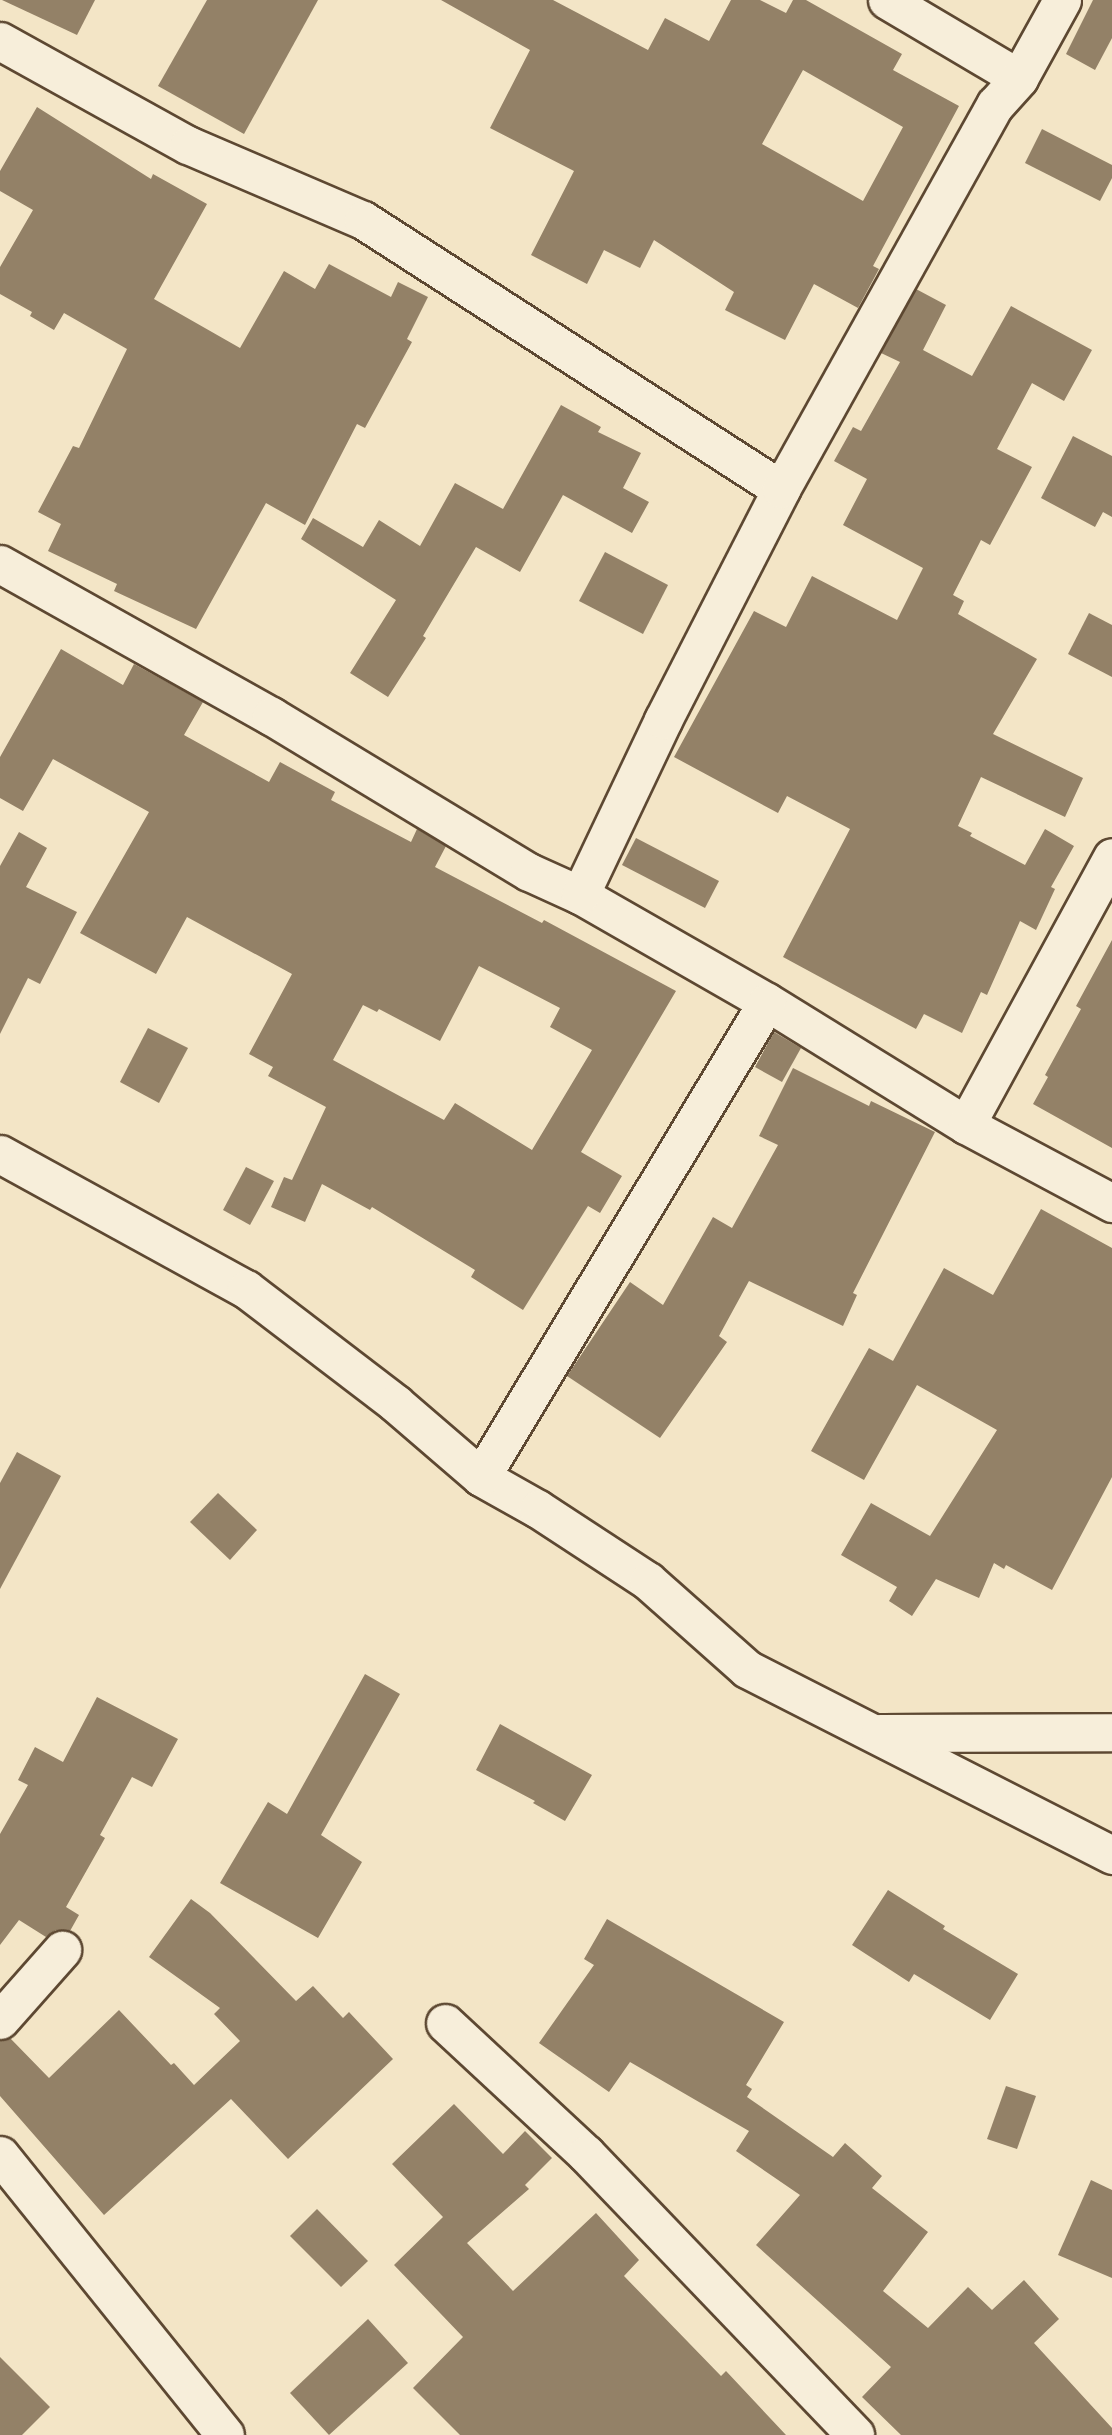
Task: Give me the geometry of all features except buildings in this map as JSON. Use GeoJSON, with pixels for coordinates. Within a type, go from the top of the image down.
{"type":"FeatureCollection","features":[{"type":"Feature","properties":{"kind":"street"},"geometry":{"type":"LineString","coordinates":[[887,0],[1019,78]]}},
{"type":"Feature","properties":{"kind":"street"},"geometry":{"type":"LineString","coordinates":[[580,895],[663,720],[781,489],[995,105],[1019,78],[1062,0]]}},
{"type":"Feature","properties":{"kind":"street"},"geometry":{"type":"LineString","coordinates":[[0,41],[188,145],[363,220],[781,489]]}},
{"type":"Feature","properties":{"kind":"street"},"geometry":{"type":"LineString","coordinates":[[0,564],[271,716],[528,872],[580,895],[767,1002],[966,1125],[1112,1203]]}},
{"type":"Feature","properties":{"kind":"street"},"geometry":{"type":"LineString","coordinates":[[966,1125],[1112,857]]}},
{"type":"Feature","properties":{"kind":"street"},"geometry":{"type":"LineString","coordinates":[[481,1477],[767,1002]]}},
{"type":"Feature","properties":{"kind":"street"},"geometry":{"type":"LineString","coordinates":[[0,1154],[246,1289],[395,1403],[481,1477],[538,1509],[648,1581],[747,1669],[1112,1855]]}},
{"type":"Feature","properties":{"kind":"street"},"geometry":{"type":"LineString","coordinates":[[872,1733],[1112,1732]]}},
{"type":"Feature","properties":{"kind":"street"},"geometry":{"type":"LineString","coordinates":[[0,2020],[62,1950]]}},
{"type":"Feature","properties":{"kind":"street"},"geometry":{"type":"LineString","coordinates":[[446,2023],[586,2154],[855,2435]]}},
{"type":"Feature","properties":{"kind":"street"},"geometry":{"type":"LineString","coordinates":[[0,2155],[225,2435]]}}]}
